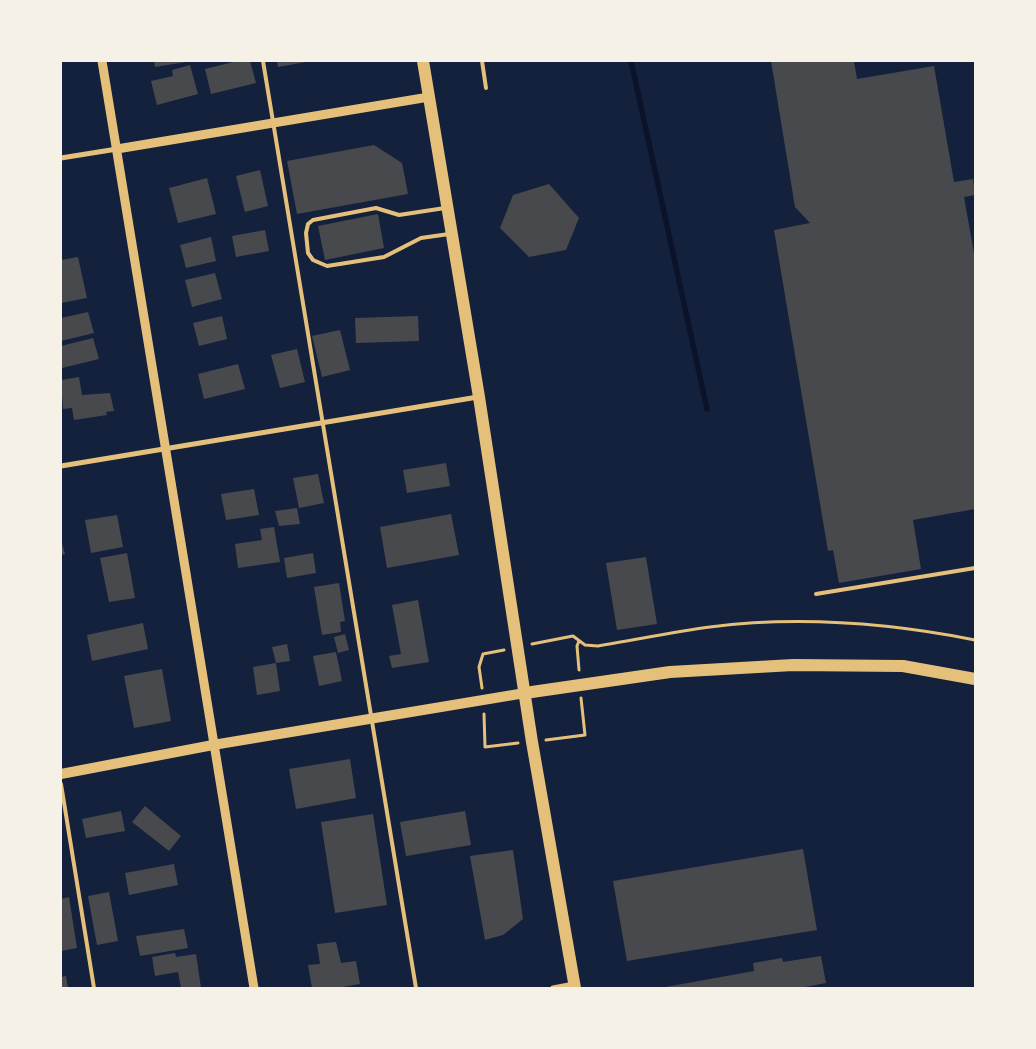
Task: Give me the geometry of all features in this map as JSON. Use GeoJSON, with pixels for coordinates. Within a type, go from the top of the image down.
{"type":"FeatureCollection","features":[{"type":"Feature","properties":{"kind":"main road"},"geometry":{"type":"LineString","coordinates":[[423,61],[479,397],[525,693],[575,986]]}},
{"type":"Feature","properties":{"kind":"main road"},"geometry":{"type":"LineString","coordinates":[[61,774],[213,745],[373,718],[670,672],[793,665],[903,666],[975,679]]}},
{"type":"Feature","properties":{"kind":"street"},"geometry":{"type":"LineString","coordinates":[[102,61],[254,988]]}},
{"type":"Feature","properties":{"kind":"street"},"geometry":{"type":"LineString","coordinates":[[61,158],[429,97]]}},
{"type":"Feature","properties":{"kind":"street"},"geometry":{"type":"LineString","coordinates":[[61,466],[479,397]]}},
{"type":"Feature","properties":{"kind":"street"},"geometry":{"type":"LineString","coordinates":[[553,988],[575,986]]}},
{"type":"Feature","properties":{"kind":"lane"},"geometry":{"type":"LineString","coordinates":[[263,61],[373,718],[416,988]]}},
{"type":"Feature","properties":{"kind":"lane"},"geometry":{"type":"LineString","coordinates":[[482,61],[486,88]]}},
{"type":"Feature","properties":{"kind":"lane"},"geometry":{"type":"LineString","coordinates":[[447,207],[399,215],[376,208],[313,220],[308,224],[306,233],[308,254],[313,260],[327,266],[384,257],[421,238],[452,233]]}},
{"type":"Feature","properties":{"kind":"lane"},"geometry":{"type":"LineString","coordinates":[[816,594],[975,568]]}},
{"type":"Feature","properties":{"kind":"lane"},"geometry":{"type":"LineString","coordinates":[[61,784],[94,988]]}},
{"type":"Feature","properties":{"kind":"path"},"geometry":{"type":"LineString","coordinates":[[579,641],[590,646],[598,646],[712,627],[819,622],[880,626],[975,640]]}},
{"type":"Feature","properties":{"kind":"building"},"geometry":{"type":"Polygon","coordinates":[[[154,61],[186,61],[186,62],[155,67],[154,61]]]}},
{"type":"Feature","properties":{"kind":"building"},"geometry":{"type":"Polygon","coordinates":[[[237,61],[250,61],[256,83],[211,94],[205,69],[237,61]]]}},
{"type":"Feature","properties":{"kind":"building"},"geometry":{"type":"Polygon","coordinates":[[[277,61],[306,61],[306,62],[278,67],[277,61]]]}},
{"type":"Feature","properties":{"kind":"building"},"geometry":{"type":"Polygon","coordinates":[[[771,61],[854,61],[857,79],[934,66],[954,182],[973,179],[975,195],[964,197],[975,259],[975,509],[913,520],[921,569],[839,583],[833,550],[828,551],[774,230],[810,223],[795,207],[771,61]]]}},
{"type":"Feature","properties":{"kind":"building"},"geometry":{"type":"Polygon","coordinates":[[[190,65],[198,94],[157,105],[151,81],[173,76],[172,70],[190,65]]]}},
{"type":"Feature","properties":{"kind":"building"},"geometry":{"type":"Polygon","coordinates":[[[374,145],[402,163],[408,194],[297,214],[287,161],[374,145]]]}},
{"type":"Feature","properties":{"kind":"building"},"geometry":{"type":"Polygon","coordinates":[[[260,170],[268,206],[245,212],[236,176],[260,170]]]}},
{"type":"Feature","properties":{"kind":"building"},"geometry":{"type":"Polygon","coordinates":[[[207,178],[216,214],[178,223],[169,188],[207,178]]]}},
{"type":"Feature","properties":{"kind":"building"},"geometry":{"type":"Polygon","coordinates":[[[549,184],[579,218],[566,250],[529,257],[500,228],[513,195],[549,184]]]}},
{"type":"Feature","properties":{"kind":"building"},"geometry":{"type":"Polygon","coordinates":[[[378,214],[384,248],[325,260],[318,226],[378,214]]]}},
{"type":"Feature","properties":{"kind":"building"},"geometry":{"type":"Polygon","coordinates":[[[265,230],[269,251],[236,257],[232,236],[265,230]]]}},
{"type":"Feature","properties":{"kind":"building"},"geometry":{"type":"Polygon","coordinates":[[[211,237],[216,261],[186,268],[180,245],[211,237]]]}},
{"type":"Feature","properties":{"kind":"building"},"geometry":{"type":"Polygon","coordinates":[[[78,257],[87,298],[61,303],[61,260],[78,257]]]}},
{"type":"Feature","properties":{"kind":"building"},"geometry":{"type":"Polygon","coordinates":[[[215,273],[222,299],[192,307],[185,280],[215,273]]]}},
{"type":"Feature","properties":{"kind":"building"},"geometry":{"type":"Polygon","coordinates":[[[88,312],[94,333],[61,341],[61,318],[88,312]]]}},
{"type":"Feature","properties":{"kind":"building"},"geometry":{"type":"Polygon","coordinates":[[[222,316],[227,339],[199,346],[193,323],[222,316]]]}},
{"type":"Feature","properties":{"kind":"building"},"geometry":{"type":"Polygon","coordinates":[[[418,316],[419,341],[356,343],[355,318],[418,316]]]}},
{"type":"Feature","properties":{"kind":"building"},"geometry":{"type":"Polygon","coordinates":[[[340,330],[350,370],[322,377],[312,336],[340,330]]]}},
{"type":"Feature","properties":{"kind":"building"},"geometry":{"type":"Polygon","coordinates":[[[93,338],[99,359],[62,368],[61,346],[93,338]]]}},
{"type":"Feature","properties":{"kind":"building"},"geometry":{"type":"Polygon","coordinates":[[[297,349],[305,382],[280,388],[271,355],[297,349]]]}},
{"type":"Feature","properties":{"kind":"building"},"geometry":{"type":"Polygon","coordinates":[[[238,364],[245,389],[204,399],[198,374],[238,364]]]}},
{"type":"Feature","properties":{"kind":"building"},"geometry":{"type":"Polygon","coordinates":[[[79,377],[82,395],[110,393],[114,411],[106,412],[107,415],[74,420],[72,408],[63,409],[61,380],[79,377]]]}},
{"type":"Feature","properties":{"kind":"building"},"geometry":{"type":"Polygon","coordinates":[[[446,463],[450,486],[407,493],[403,470],[446,463]]]}},
{"type":"Feature","properties":{"kind":"building"},"geometry":{"type":"Polygon","coordinates":[[[318,474],[324,503],[299,508],[293,478],[318,474]]]}},
{"type":"Feature","properties":{"kind":"building"},"geometry":{"type":"Polygon","coordinates":[[[254,489],[259,515],[226,520],[221,494],[254,489]]]}},
{"type":"Feature","properties":{"kind":"building"},"geometry":{"type":"Polygon","coordinates":[[[297,508],[300,524],[279,526],[275,511],[297,508]]]}},
{"type":"Feature","properties":{"kind":"building"},"geometry":{"type":"Polygon","coordinates":[[[451,514],[459,555],[387,568],[380,527],[451,514]]]}},
{"type":"Feature","properties":{"kind":"building"},"geometry":{"type":"Polygon","coordinates":[[[117,515],[123,547],[91,553],[85,520],[117,515]]]}},
{"type":"Feature","properties":{"kind":"building"},"geometry":{"type":"Polygon","coordinates":[[[274,527],[280,562],[238,568],[235,544],[262,540],[260,529],[274,527]]]}},
{"type":"Feature","properties":{"kind":"building"},"geometry":{"type":"Polygon","coordinates":[[[61,540],[65,554],[61,555],[61,540]]]}},
{"type":"Feature","properties":{"kind":"building"},"geometry":{"type":"Polygon","coordinates":[[[127,553],[135,598],[109,602],[100,558],[127,553]]]}},
{"type":"Feature","properties":{"kind":"building"},"geometry":{"type":"Polygon","coordinates":[[[313,553],[316,573],[287,578],[284,558],[313,553]]]}},
{"type":"Feature","properties":{"kind":"building"},"geometry":{"type":"Polygon","coordinates":[[[646,557],[657,624],[617,630],[606,563],[646,557]]]}},
{"type":"Feature","properties":{"kind":"building"},"geometry":{"type":"Polygon","coordinates":[[[339,583],[345,621],[340,622],[341,632],[322,635],[314,587],[339,583]]]}},
{"type":"Feature","properties":{"kind":"building"},"geometry":{"type":"Polygon","coordinates":[[[418,600],[429,662],[392,668],[389,656],[401,654],[392,605],[418,600]]]}},
{"type":"Feature","properties":{"kind":"building"},"geometry":{"type":"Polygon","coordinates":[[[143,623],[148,649],[92,661],[87,635],[143,623]]]}},
{"type":"Feature","properties":{"kind":"building"},"geometry":{"type":"Polygon","coordinates":[[[345,634],[349,650],[338,653],[334,637],[345,634]]]}},
{"type":"Feature","properties":{"kind":"building"},"geometry":{"type":"Polygon","coordinates":[[[287,644],[290,661],[276,663],[272,647],[287,644]]]}},
{"type":"Feature","properties":{"kind":"building"},"geometry":{"type":"Polygon","coordinates":[[[336,652],[342,681],[319,686],[313,656],[336,652]]]}},
{"type":"Feature","properties":{"kind":"building"},"geometry":{"type":"Polygon","coordinates":[[[276,663],[280,691],[257,695],[253,667],[276,663]]]}},
{"type":"Feature","properties":{"kind":"building"},"geometry":{"type":"Polygon","coordinates":[[[162,669],[171,721],[134,728],[124,676],[162,669]]]}},
{"type":"Feature","properties":{"kind":"building"},"geometry":{"type":"Polygon","coordinates":[[[350,759],[356,798],[296,809],[289,769],[350,759]]]}},
{"type":"Feature","properties":{"kind":"building"},"geometry":{"type":"Polygon","coordinates":[[[145,806],[181,836],[169,851],[132,822],[145,806]]]}},
{"type":"Feature","properties":{"kind":"building"},"geometry":{"type":"Polygon","coordinates":[[[121,811],[125,831],[86,838],[82,819],[121,811]]]}},
{"type":"Feature","properties":{"kind":"building"},"geometry":{"type":"Polygon","coordinates":[[[465,811],[471,845],[406,856],[400,822],[465,811]]]}},
{"type":"Feature","properties":{"kind":"building"},"geometry":{"type":"Polygon","coordinates":[[[373,814],[387,905],[335,913],[321,822],[373,814]]]}},
{"type":"Feature","properties":{"kind":"building"},"geometry":{"type":"Polygon","coordinates":[[[803,849],[817,930],[627,961],[613,881],[803,849]]]}},
{"type":"Feature","properties":{"kind":"building"},"geometry":{"type":"Polygon","coordinates":[[[513,850],[523,919],[503,935],[485,940],[470,856],[513,850]]]}},
{"type":"Feature","properties":{"kind":"building"},"geometry":{"type":"Polygon","coordinates":[[[174,864],[178,885],[129,895],[125,873],[174,864]]]}},
{"type":"Feature","properties":{"kind":"building"},"geometry":{"type":"Polygon","coordinates":[[[109,892],[118,941],[97,945],[88,896],[109,892]]]}},
{"type":"Feature","properties":{"kind":"building"},"geometry":{"type":"Polygon","coordinates":[[[69,897],[77,948],[61,951],[61,899],[69,897]]]}},
{"type":"Feature","properties":{"kind":"building"},"geometry":{"type":"Polygon","coordinates":[[[184,929],[188,948],[140,956],[136,936],[184,929]]]}},
{"type":"Feature","properties":{"kind":"building"},"geometry":{"type":"Polygon","coordinates":[[[336,942],[341,963],[356,961],[360,984],[337,988],[312,988],[308,965],[320,964],[317,944],[336,942]]]}},
{"type":"Feature","properties":{"kind":"building"},"geometry":{"type":"Polygon","coordinates":[[[175,953],[176,957],[196,954],[201,988],[181,988],[178,972],[155,976],[152,957],[175,953]]]}},
{"type":"Feature","properties":{"kind":"building"},"geometry":{"type":"Polygon","coordinates":[[[821,956],[826,983],[800,988],[660,988],[754,971],[753,963],[782,958],[783,962],[821,956]]]}},
{"type":"Feature","properties":{"kind":"building"},"geometry":{"type":"Polygon","coordinates":[[[66,976],[68,988],[61,988],[61,977],[66,976]]]}},
{"type":"Feature","properties":{"kind":"waterway"},"geometry":{"type":"LineString","coordinates":[[631,61],[707,409]]}}]}
